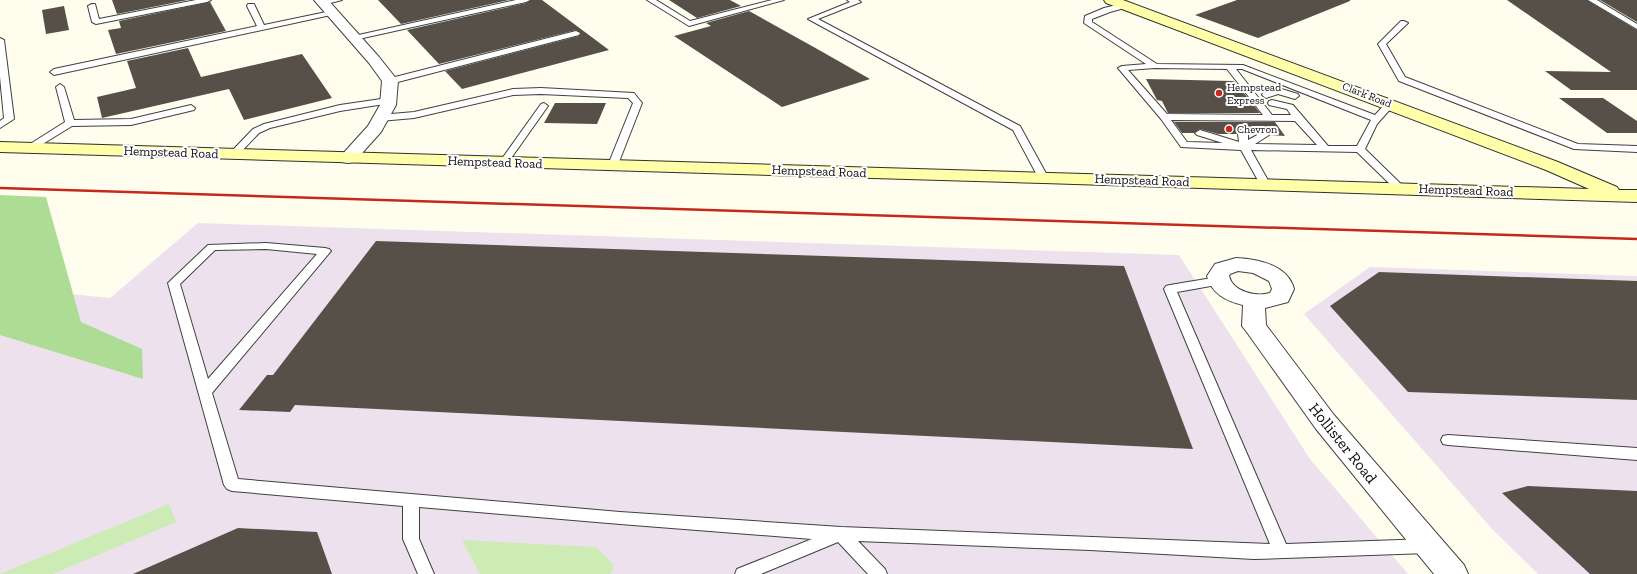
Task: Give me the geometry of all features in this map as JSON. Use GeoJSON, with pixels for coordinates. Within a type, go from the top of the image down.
{"type":"FeatureCollection","features":[{"type":"Feature","properties":{"kind":"main road","name":"Clark Road"},"geometry":{"type":"LineString","coordinates":[[1117,2],[1390,104],[1629,196]]}},
{"type":"Feature","properties":{"kind":"main road","name":"Hempstead Road"},"geometry":{"type":"LineString","coordinates":[[0,147],[1043,177],[1629,196]]}},
{"type":"Feature","properties":{"kind":"street"},"geometry":{"type":"LineString","coordinates":[[328,4],[390,81],[388,105],[367,138],[348,158]]}},
{"type":"Feature","properties":{"kind":"street"},"geometry":{"type":"LineString","coordinates":[[1245,264],[1260,268],[1274,275],[1280,280],[1284,292],[1280,297],[1265,302],[1254,302],[1232,294],[1223,288],[1218,281],[1217,275],[1220,270],[1226,266],[1245,264]]}},
{"type":"Feature","properties":{"kind":"street","name":"Hollister Road"},"geometry":{"type":"LineString","coordinates":[[1254,302],[1254,326],[1324,422],[1453,574]]}},
{"type":"Feature","properties":{"kind":"lane"},"geometry":{"type":"LineString","coordinates":[[92,6],[96,22],[207,0]]}},
{"type":"Feature","properties":{"kind":"lane"},"geometry":{"type":"LineString","coordinates":[[354,38],[526,0]]}},
{"type":"Feature","properties":{"kind":"lane"},"geometry":{"type":"LineString","coordinates":[[651,0],[688,24],[780,0]]}},
{"type":"Feature","properties":{"kind":"lane"},"geometry":{"type":"LineString","coordinates":[[851,0],[857,2],[812,19],[1017,128],[1043,177]]}},
{"type":"Feature","properties":{"kind":"lane"},"geometry":{"type":"LineString","coordinates":[[1592,0],[1637,27]]}},
{"type":"Feature","properties":{"kind":"lane"},"geometry":{"type":"LineString","coordinates":[[1117,2],[1107,10],[1088,18],[1088,23],[1155,66]]}},
{"type":"Feature","properties":{"kind":"lane"},"geometry":{"type":"LineString","coordinates":[[54,72],[262,28],[328,4]]}},
{"type":"Feature","properties":{"kind":"lane"},"geometry":{"type":"LineString","coordinates":[[250,6],[262,28]]}},
{"type":"Feature","properties":{"kind":"lane"},"geometry":{"type":"LineString","coordinates":[[1627,21],[1637,22]]}},
{"type":"Feature","properties":{"kind":"lane"},"geometry":{"type":"LineString","coordinates":[[1404,23],[1382,44],[1402,79],[1577,147],[1637,149]]}},
{"type":"Feature","properties":{"kind":"lane"},"geometry":{"type":"LineString","coordinates":[[390,81],[576,33]]}},
{"type":"Feature","properties":{"kind":"lane"},"geometry":{"type":"LineString","coordinates":[[0,40],[9,119],[0,125]]}},
{"type":"Feature","properties":{"kind":"lane"},"geometry":{"type":"LineString","coordinates":[[1376,119],[1243,67],[1155,66],[1122,68],[1164,117],[1184,145],[1360,149],[1400,188]]}},
{"type":"Feature","properties":{"kind":"lane"},"geometry":{"type":"LineString","coordinates":[[1230,67],[1270,118]]}},
{"type":"Feature","properties":{"kind":"lane"},"geometry":{"type":"LineString","coordinates":[[1269,77],[1280,93]]}},
{"type":"Feature","properties":{"kind":"lane"},"geometry":{"type":"LineString","coordinates":[[60,87],[70,123]]}},
{"type":"Feature","properties":{"kind":"lane"},"geometry":{"type":"LineString","coordinates":[[380,118],[414,115],[513,92],[541,91],[630,95],[638,103],[613,165]]}},
{"type":"Feature","properties":{"kind":"lane"},"geometry":{"type":"LineString","coordinates":[[1266,95],[1280,93],[1296,96]]}},
{"type":"Feature","properties":{"kind":"lane"},"geometry":{"type":"LineString","coordinates":[[234,154],[256,131],[267,126],[340,108],[388,101]]}},
{"type":"Feature","properties":{"kind":"lane"},"geometry":{"type":"LineString","coordinates":[[1272,103],[1289,105],[1302,104]]}},
{"type":"Feature","properties":{"kind":"lane"},"geometry":{"type":"LineString","coordinates":[[1360,149],[1376,119],[1390,104]]}},
{"type":"Feature","properties":{"kind":"lane"},"geometry":{"type":"LineString","coordinates":[[1289,105],[1298,118],[1325,148]]}},
{"type":"Feature","properties":{"kind":"lane"},"geometry":{"type":"LineString","coordinates":[[504,162],[544,106]]}},
{"type":"Feature","properties":{"kind":"lane"},"geometry":{"type":"LineString","coordinates":[[30,148],[70,123],[131,122],[191,108]]}},
{"type":"Feature","properties":{"kind":"lane"},"geometry":{"type":"LineString","coordinates":[[1164,117],[1298,118]]}},
{"type":"Feature","properties":{"kind":"lane"},"geometry":{"type":"LineString","coordinates":[[1215,124],[1223,117]]}},
{"type":"Feature","properties":{"kind":"lane"},"geometry":{"type":"LineString","coordinates":[[1223,117],[1236,124]]}},
{"type":"Feature","properties":{"kind":"lane"},"geometry":{"type":"LineString","coordinates":[[1194,124],[1223,117],[1257,125]]}},
{"type":"Feature","properties":{"kind":"lane"},"geometry":{"type":"LineString","coordinates":[[1200,133],[1244,147],[1264,135]]}},
{"type":"Feature","properties":{"kind":"lane"},"geometry":{"type":"LineString","coordinates":[[1221,134],[1244,147]]}},
{"type":"Feature","properties":{"kind":"lane"},"geometry":{"type":"LineString","coordinates":[[1243,134],[1244,147],[1265,184]]}},
{"type":"Feature","properties":{"kind":"lane"},"geometry":{"type":"LineString","coordinates":[[205,392],[325,251],[266,246],[212,247],[174,283],[205,392],[232,485],[612,518],[841,534],[1090,543],[1254,552],[1429,546]]}},
{"type":"Feature","properties":{"kind":"lane"},"geometry":{"type":"LineString","coordinates":[[1218,281],[1170,288],[1281,551]]}},
{"type":"Feature","properties":{"kind":"lane"},"geometry":{"type":"LineString","coordinates":[[1448,440],[1637,454]]}},
{"type":"Feature","properties":{"kind":"lane"},"geometry":{"type":"LineString","coordinates":[[411,500],[411,538],[426,574]]}},
{"type":"Feature","properties":{"kind":"lane"},"geometry":{"type":"LineString","coordinates":[[743,574],[841,534]]}},
{"type":"Feature","properties":{"kind":"lane"},"geometry":{"type":"LineString","coordinates":[[841,534],[879,574]]}},
{"type":"Feature","properties":{"kind":"shaded area"},"geometry":{"type":"Polygon","coordinates":[[[198,223],[1179,255],[1310,459],[1408,574],[0,574],[0,287],[110,298],[198,223]]]}},
{"type":"Feature","properties":{"kind":"shaded area"},"geometry":{"type":"Polygon","coordinates":[[[1370,267],[1637,276],[1637,574],[1538,574],[1493,530],[1304,314],[1370,267]]]}},
{"type":"Feature","properties":{"kind":"green space"},"geometry":{"type":"Polygon","coordinates":[[[0,195],[46,197],[81,322],[142,349],[143,379],[0,335],[0,195]]]}},
{"type":"Feature","properties":{"kind":"green space"},"geometry":{"type":"Polygon","coordinates":[[[169,504],[176,522],[53,574],[0,574],[169,504]]]}},
{"type":"Feature","properties":{"kind":"green space"},"geometry":{"type":"Polygon","coordinates":[[[462,540],[596,547],[614,565],[610,574],[480,574],[462,540]]]}},
{"type":"Feature","properties":{"kind":"building"},"geometry":{"type":"Polygon","coordinates":[[[112,0],[188,0],[117,14],[112,0]]]}},
{"type":"Feature","properties":{"kind":"building"},"geometry":{"type":"Polygon","coordinates":[[[378,0],[509,0],[401,24],[378,0]]]}},
{"type":"Feature","properties":{"kind":"building"},"geometry":{"type":"Polygon","coordinates":[[[531,0],[542,0],[609,50],[462,89],[445,71],[579,36],[581,33],[576,30],[439,64],[407,30],[526,3],[531,0]]]}},
{"type":"Feature","properties":{"kind":"building"},"geometry":{"type":"Polygon","coordinates":[[[669,0],[730,0],[741,6],[697,18],[669,0]]]}},
{"type":"Feature","properties":{"kind":"building"},"geometry":{"type":"Polygon","coordinates":[[[1237,0],[1350,1],[1258,38],[1195,15],[1237,0]]]}},
{"type":"Feature","properties":{"kind":"building"},"geometry":{"type":"Polygon","coordinates":[[[1507,0],[1587,0],[1637,30],[1637,90],[1571,90],[1545,71],[1611,72],[1507,0]]]}},
{"type":"Feature","properties":{"kind":"building"},"geometry":{"type":"Polygon","coordinates":[[[1600,0],[1637,0],[1637,22],[1600,0]]]}},
{"type":"Feature","properties":{"kind":"building"},"geometry":{"type":"Polygon","coordinates":[[[210,2],[226,31],[116,54],[108,30],[121,28],[119,21],[210,2]]]}},
{"type":"Feature","properties":{"kind":"building"},"geometry":{"type":"Polygon","coordinates":[[[64,6],[69,30],[46,34],[42,10],[64,6]]]}},
{"type":"Feature","properties":{"kind":"building"},"geometry":{"type":"Polygon","coordinates":[[[749,11],[870,79],[782,107],[674,36],[711,26],[706,23],[749,11]]]}},
{"type":"Feature","properties":{"kind":"building"},"geometry":{"type":"Polygon","coordinates":[[[188,48],[201,77],[302,54],[332,98],[244,120],[229,89],[102,118],[97,97],[136,88],[127,61],[188,48]]]}},
{"type":"Feature","properties":{"kind":"building"},"geometry":{"type":"Polygon","coordinates":[[[1146,79],[1232,81],[1235,82],[1260,113],[1168,113],[1162,101],[1157,100],[1146,79]]]}},
{"type":"Feature","properties":{"kind":"building"},"geometry":{"type":"Polygon","coordinates":[[[1559,98],[1603,98],[1637,121],[1637,133],[1607,133],[1559,98]]]}},
{"type":"Feature","properties":{"kind":"building"},"geometry":{"type":"Polygon","coordinates":[[[555,103],[606,103],[597,124],[544,123],[555,103]]]}},
{"type":"Feature","properties":{"kind":"building","name":"Chevron"},"geometry":{"type":"Polygon","coordinates":[[[1174,122],[1275,122],[1285,136],[1270,135],[1267,132],[1250,135],[1244,130],[1237,134],[1218,134],[1200,129],[1194,133],[1182,133],[1174,122]]]}},
{"type":"Feature","properties":{"kind":"building"},"geometry":{"type":"Polygon","coordinates":[[[376,241],[1124,266],[1193,449],[295,405],[290,412],[239,410],[267,375],[273,375],[376,241]]]}},
{"type":"Feature","properties":{"kind":"building"},"geometry":{"type":"Polygon","coordinates":[[[1379,272],[1637,281],[1637,400],[1408,392],[1330,306],[1379,272]]]}},
{"type":"Feature","properties":{"kind":"building"},"geometry":{"type":"Polygon","coordinates":[[[1528,486],[1637,491],[1637,574],[1590,574],[1502,493],[1528,486]]]}},
{"type":"Feature","properties":{"kind":"building"},"geometry":{"type":"Polygon","coordinates":[[[238,528],[317,532],[332,574],[133,574],[238,528]]]}},
{"type":"Feature","properties":{"kind":"railway"},"geometry":{"type":"LineString","coordinates":[[0,188],[1637,239]]}},
{"type":"Feature","properties":{"kind":"place","name":"Hempstead Express"},"geometry":{"type":"Point","coordinates":[1219,93]}},
{"type":"Feature","properties":{"kind":"place","name":"Chevron"},"geometry":{"type":"Point","coordinates":[1229,129]}}]}
